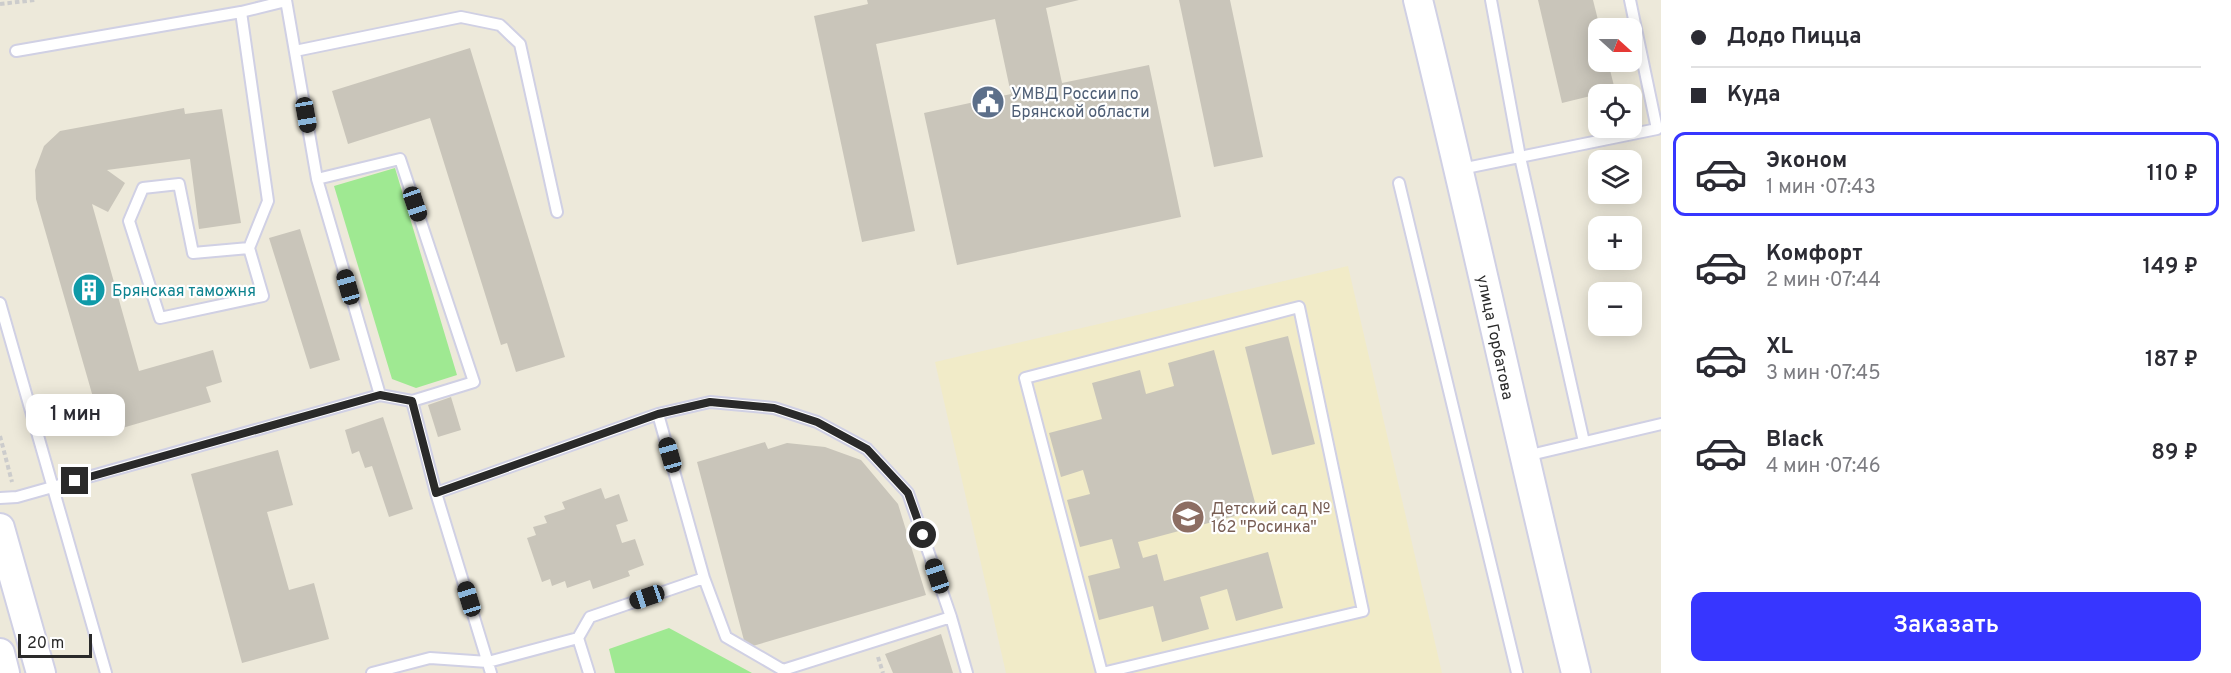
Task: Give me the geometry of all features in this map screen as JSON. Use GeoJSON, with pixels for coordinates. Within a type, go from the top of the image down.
{"type":"FeatureCollection","features":[{"type":"Feature","properties":{"kind":"main road","name":"улица Горбатова"},"geometry":{"type":"LineString","coordinates":[[1418,0],[1460,170],[1523,457],[1576,673]]}},
{"type":"Feature","properties":{"kind":"main road"},"geometry":{"type":"LineString","coordinates":[[0,528],[41,673]]}},
{"type":"Feature","properties":{"kind":"main road"},"geometry":{"type":"LineString","coordinates":[[0,653],[6,673]]}},
{"type":"Feature","properties":{"kind":"lane"},"geometry":{"type":"LineString","coordinates":[[16,51],[241,12],[286,0],[317,179],[380,395]]}},
{"type":"Feature","properties":{"kind":"lane"},"geometry":{"type":"LineString","coordinates":[[1491,0],[1520,157],[1584,442]]}},
{"type":"Feature","properties":{"kind":"lane"},"geometry":{"type":"LineString","coordinates":[[1460,170],[1657,129],[1630,0]]}},
{"type":"Feature","properties":{"kind":"lane"},"geometry":{"type":"LineString","coordinates":[[241,12],[268,201],[249,248],[263,296],[160,318],[129,221],[143,188],[179,184],[193,253],[249,248]]}},
{"type":"Feature","properties":{"kind":"lane"},"geometry":{"type":"LineString","coordinates":[[295,51],[461,17],[500,25],[520,44],[557,212]]}},
{"type":"Feature","properties":{"kind":"lane"},"geometry":{"type":"LineString","coordinates":[[0,498],[17,497],[380,395],[412,401],[474,382],[400,159],[317,179]]}},
{"type":"Feature","properties":{"kind":"lane"},"geometry":{"type":"LineString","coordinates":[[1399,183],[1517,673]]}},
{"type":"Feature","properties":{"kind":"lane"},"geometry":{"type":"LineString","coordinates":[[0,303],[106,673]]}},
{"type":"Feature","properties":{"kind":"lane"},"geometry":{"type":"LineString","coordinates":[[1299,307],[1363,611],[1102,673],[1025,378],[1299,307]]}},
{"type":"Feature","properties":{"kind":"lane"},"geometry":{"type":"LineString","coordinates":[[412,401],[436,493],[490,668]]}},
{"type":"Feature","properties":{"kind":"lane"},"geometry":{"type":"LineString","coordinates":[[436,493],[658,414],[710,402],[774,408],[817,422],[867,449],[908,493],[951,617],[967,673]]}},
{"type":"Feature","properties":{"kind":"lane"},"geometry":{"type":"LineString","coordinates":[[658,414],[704,578],[726,637],[783,671],[951,617]]}},
{"type":"Feature","properties":{"kind":"lane"},"geometry":{"type":"LineString","coordinates":[[1523,457],[1661,424]]}},
{"type":"Feature","properties":{"kind":"lane"},"geometry":{"type":"LineString","coordinates":[[372,673],[430,658],[490,668],[578,638],[590,617],[704,578]]}},
{"type":"Feature","properties":{"kind":"lane"},"geometry":{"type":"LineString","coordinates":[[578,638],[589,673]]}},
{"type":"Feature","properties":{"kind":"path"},"geometry":{"type":"LineString","coordinates":[[0,4],[35,0]]}},
{"type":"Feature","properties":{"kind":"shaded area","name":"Детский сад № 162 \"Росинка\""},"geometry":{"type":"Polygon","coordinates":[[[1348,266],[1442,673],[1006,673],[935,362],[1348,266]]]}},
{"type":"Feature","properties":{"kind":"green space"},"geometry":{"type":"Polygon","coordinates":[[[395,168],[457,375],[416,388],[392,379],[334,186],[395,168]]]}},
{"type":"Feature","properties":{"kind":"green space"},"geometry":{"type":"Polygon","coordinates":[[[669,628],[752,673],[615,673],[609,649],[669,628]]]}},
{"type":"Feature","properties":{"kind":"building"},"geometry":{"type":"Polygon","coordinates":[[[867,0],[1079,0],[1046,8],[1062,83],[1149,65],[1181,217],[957,265],[924,113],[1011,94],[995,19],[876,44],[915,231],[862,242],[814,16],[868,4],[867,0]]]}},
{"type":"Feature","properties":{"kind":"building"},"geometry":{"type":"Polygon","coordinates":[[[1179,0],[1230,0],[1263,157],[1214,167],[1179,0]]]}},
{"type":"Feature","properties":{"kind":"building"},"geometry":{"type":"Polygon","coordinates":[[[1538,0],[1593,0],[1598,18],[1588,18],[1588,72],[1610,72],[1614,84],[1588,84],[1588,97],[1562,103],[1538,0]]]}},
{"type":"Feature","properties":{"kind":"building"},"geometry":{"type":"Polygon","coordinates":[[[470,48],[565,357],[516,372],[507,343],[501,345],[430,118],[348,144],[332,91],[470,48]]]}},
{"type":"Feature","properties":{"kind":"building","name":"Брянская таможня"},"geometry":{"type":"Polygon","coordinates":[[[184,108],[185,114],[222,109],[241,223],[199,229],[190,159],[107,170],[125,183],[108,212],[92,204],[139,371],[213,350],[222,382],[206,387],[211,402],[112,431],[108,415],[99,418],[36,199],[35,170],[44,146],[60,131],[184,108]]]}},
{"type":"Feature","properties":{"kind":"building"},"geometry":{"type":"Polygon","coordinates":[[[300,229],[340,360],[310,369],[269,238],[300,229]]]}},
{"type":"Feature","properties":{"kind":"building"},"geometry":{"type":"Polygon","coordinates":[[[1288,336],[1315,444],[1272,455],[1245,347],[1288,336]]]}},
{"type":"Feature","properties":{"kind":"building"},"geometry":{"type":"Polygon","coordinates":[[[1214,350],[1257,510],[1138,542],[1143,558],[1157,554],[1164,581],[1268,552],[1283,608],[1236,621],[1227,589],[1200,597],[1209,629],[1162,642],[1153,606],[1099,620],[1088,576],[1120,568],[1112,539],[1080,547],[1067,500],[1090,494],[1083,470],[1061,477],[1049,433],[1102,419],[1092,383],[1140,370],[1146,394],[1174,386],[1168,363],[1214,350]]]}},
{"type":"Feature","properties":{"kind":"building"},"geometry":{"type":"Polygon","coordinates":[[[451,397],[461,430],[438,437],[428,405],[451,397]]]}},
{"type":"Feature","properties":{"kind":"building"},"geometry":{"type":"Polygon","coordinates":[[[383,417],[413,509],[389,517],[372,466],[365,468],[359,451],[352,454],[345,430],[383,417]]]}},
{"type":"Feature","properties":{"kind":"building"},"geometry":{"type":"Polygon","coordinates":[[[765,442],[768,449],[787,443],[825,447],[861,460],[898,504],[926,595],[746,648],[697,462],[765,442]]]}},
{"type":"Feature","properties":{"kind":"building"},"geometry":{"type":"Polygon","coordinates":[[[278,450],[293,505],[267,512],[289,590],[314,583],[329,639],[242,663],[191,474],[278,450]]]}},
{"type":"Feature","properties":{"kind":"building"},"geometry":{"type":"Polygon","coordinates":[[[601,488],[605,499],[619,494],[628,521],[616,525],[622,543],[635,539],[644,565],[628,571],[630,576],[593,589],[590,580],[567,588],[565,581],[552,586],[550,579],[542,582],[527,538],[536,535],[533,527],[547,523],[544,516],[565,509],[562,502],[601,488]]]}},
{"type":"Feature","properties":{"kind":"building"},"geometry":{"type":"Polygon","coordinates":[[[941,634],[953,673],[893,673],[885,654],[941,634]]]}},
{"type":"Feature","properties":{"kind":"place","name":"УМВД России по Брянской области"},"geometry":{"type":"Point","coordinates":[988,102]}},
{"type":"Feature","properties":{"kind":"place","name":"Брянская таможня"},"geometry":{"type":"Point","coordinates":[89,290]}},
{"type":"Feature","properties":{"kind":"place","name":"Детский сад № 162 \"Росинка\""},"geometry":{"type":"Point","coordinates":[1188,517]}},
{"type":"Feature","properties":{"kind":"route"},"geometry":{"type":"LineString","coordinates":[[75,481],[380,395],[412,401],[436,493],[608,434],[658,414],[710,402],[774,408],[817,422],[867,449],[908,493],[923,535]]}}]}
